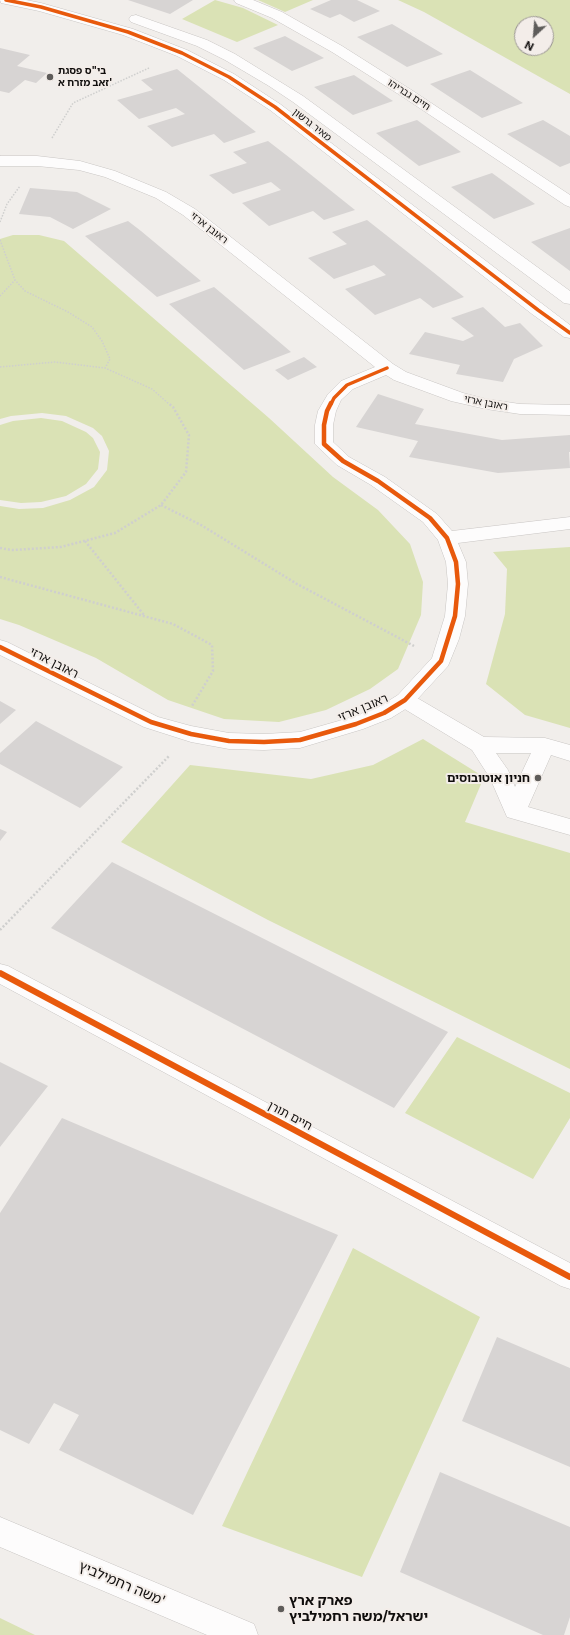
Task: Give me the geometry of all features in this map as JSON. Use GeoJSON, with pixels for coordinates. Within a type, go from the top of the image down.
{"type":"FeatureCollection","features":[{"type":"Feature","properties":{"kind":"street","name":"מאיר גרשון"},"geometry":{"type":"LineString","coordinates":[[6,0],[41,7],[158,42],[222,73],[275,107],[532,306],[570,332]]}},
{"type":"Feature","properties":{"kind":"street","name":"חיים גבריהו"},"geometry":{"type":"LineString","coordinates":[[241,0],[277,15],[337,49],[408,94],[570,202]]}},
{"type":"Feature","properties":{"kind":"street","name":"מאיר גרשון"},"geometry":{"type":"LineString","coordinates":[[125,15],[176,32],[202,43],[230,57],[274,83],[570,298]]}},
{"type":"Feature","properties":{"kind":"street","name":"ראובן ארזי"},"geometry":{"type":"LineString","coordinates":[[0,161],[37,161],[80,166],[110,174],[166,198],[188,212],[386,368],[400,376],[457,397],[520,409],[570,410]]}},
{"type":"Feature","properties":{"kind":"street","name":"ראובן ארזי"},"geometry":{"type":"LineString","coordinates":[[0,648],[151,722],[183,732],[229,741],[264,742],[300,740],[356,724],[384,713],[405,700],[441,661],[450,639],[455,616],[458,584],[456,562],[447,538],[430,518],[406,499],[343,460],[324,444],[324,425],[327,411],[334,398],[347,385],[386,368]]}},
{"type":"Feature","properties":{"kind":"street","name":"ראובן ארזי"},"geometry":{"type":"LineString","coordinates":[[520,409],[570,401]]}},
{"type":"Feature","properties":{"kind":"street"},"geometry":{"type":"LineString","coordinates":[[447,538],[570,523]]}},
{"type":"Feature","properties":{"kind":"street"},"geometry":{"type":"LineString","coordinates":[[405,700],[480,745],[500,776],[515,811]]}},
{"type":"Feature","properties":{"kind":"street"},"geometry":{"type":"LineString","coordinates":[[480,745],[545,746],[570,753]]}},
{"type":"Feature","properties":{"kind":"street"},"geometry":{"type":"LineString","coordinates":[[515,811],[545,746]]}},
{"type":"Feature","properties":{"kind":"street"},"geometry":{"type":"LineString","coordinates":[[515,811],[570,827]]}},
{"type":"Feature","properties":{"kind":"street","name":"חיים תורן"},"geometry":{"type":"LineString","coordinates":[[0,973],[570,1277]]}},
{"type":"Feature","properties":{"kind":"street","name":"משה רחמילביץ'"},"geometry":{"type":"LineString","coordinates":[[0,1532],[243,1635]]}},
{"type":"Feature","properties":{"kind":"path"},"geometry":{"type":"LineString","coordinates":[[0,222],[7,204],[37,161],[73,102],[182,53]]}},
{"type":"Feature","properties":{"kind":"path"},"geometry":{"type":"LineString","coordinates":[[0,240],[15,280],[25,291],[68,312],[92,327],[102,341],[110,359],[105,368]]}},
{"type":"Feature","properties":{"kind":"path"},"geometry":{"type":"LineString","coordinates":[[0,296],[15,280]]}},
{"type":"Feature","properties":{"kind":"path"},"geometry":{"type":"LineString","coordinates":[[0,367],[56,362],[105,368],[152,389],[173,407],[189,435],[186,472],[161,505],[115,533],[61,547],[12,550],[0,548]]}},
{"type":"Feature","properties":{"kind":"path"},"geometry":{"type":"LineString","coordinates":[[161,505],[201,525],[297,584],[441,661]]}},
{"type":"Feature","properties":{"kind":"path"},"geometry":{"type":"LineString","coordinates":[[85,541],[145,616]]}},
{"type":"Feature","properties":{"kind":"path"},"geometry":{"type":"LineString","coordinates":[[0,577],[173,624],[212,645],[213,672],[183,732],[0,930]]}},
{"type":"Feature","properties":{"kind":"green space"},"geometry":{"type":"Polygon","coordinates":[[[215,0],[243,8],[278,25],[237,42],[182,19],[215,0]]]}},
{"type":"Feature","properties":{"kind":"green space"},"geometry":{"type":"Polygon","coordinates":[[[258,0],[313,0],[285,12],[258,0]]]}},
{"type":"Feature","properties":{"kind":"green space"},"geometry":{"type":"Polygon","coordinates":[[[398,0],[570,0],[570,94],[424,12],[398,0]]]}},
{"type":"Feature","properties":{"kind":"green space"},"geometry":{"type":"Polygon","coordinates":[[[13,235],[39,235],[64,241],[269,418],[333,477],[378,510],[410,544],[423,582],[421,615],[398,669],[370,689],[326,710],[279,722],[224,719],[168,700],[96,658],[19,625],[0,619],[0,506],[19,509],[43,508],[70,500],[94,487],[107,470],[109,451],[102,436],[93,428],[66,416],[42,413],[11,416],[0,419],[0,239],[13,235]]]}},
{"type":"Feature","properties":{"kind":"green space"},"geometry":{"type":"Polygon","coordinates":[[[41,418],[62,421],[86,432],[93,438],[100,452],[98,469],[86,484],[66,496],[41,502],[21,503],[0,500],[0,425],[13,421],[41,418]]]}},
{"type":"Feature","properties":{"kind":"green space"},"geometry":{"type":"Polygon","coordinates":[[[570,547],[570,728],[525,715],[486,684],[505,614],[507,569],[493,552],[570,547]]]}},
{"type":"Feature","properties":{"kind":"green space"},"geometry":{"type":"Polygon","coordinates":[[[423,739],[484,777],[465,822],[570,853],[570,1069],[268,920],[121,842],[190,765],[311,779],[373,765],[423,739]]]}},
{"type":"Feature","properties":{"kind":"green space"},"geometry":{"type":"Polygon","coordinates":[[[457,1037],[570,1093],[570,1118],[533,1179],[405,1113],[457,1037]]]}},
{"type":"Feature","properties":{"kind":"green space"},"geometry":{"type":"Polygon","coordinates":[[[353,1248],[480,1317],[362,1577],[222,1526],[353,1248]]]}},
{"type":"Feature","properties":{"kind":"green space"},"geometry":{"type":"Polygon","coordinates":[[[0,1618],[35,1635],[0,1635],[0,1618]]]}},
{"type":"Feature","properties":{"kind":"building"},"geometry":{"type":"Polygon","coordinates":[[[128,0],[193,0],[170,14],[128,0]]]}},
{"type":"Feature","properties":{"kind":"building"},"geometry":{"type":"Polygon","coordinates":[[[331,0],[357,0],[380,11],[354,22],[340,14],[330,18],[310,9],[331,0]]]}},
{"type":"Feature","properties":{"kind":"building"},"geometry":{"type":"Polygon","coordinates":[[[392,24],[443,54],[407,67],[357,37],[392,24]]]}},
{"type":"Feature","properties":{"kind":"building"},"geometry":{"type":"Polygon","coordinates":[[[285,36],[324,58],[292,71],[253,48],[285,36]]]}},
{"type":"Feature","properties":{"kind":"building"},"geometry":{"type":"Polygon","coordinates":[[[0,48],[30,55],[17,66],[47,73],[36,83],[25,80],[9,93],[0,91],[0,48]]]}},
{"type":"Feature","properties":{"kind":"building"},"geometry":{"type":"Polygon","coordinates":[[[177,69],[256,132],[224,143],[214,134],[172,147],[147,126],[185,114],[176,108],[139,119],[117,100],[153,90],[141,80],[177,69]]]}},
{"type":"Feature","properties":{"kind":"building"},"geometry":{"type":"Polygon","coordinates":[[[470,70],[523,103],[482,118],[430,84],[470,70]]]}},
{"type":"Feature","properties":{"kind":"building"},"geometry":{"type":"Polygon","coordinates":[[[354,75],[393,101],[353,115],[314,87],[354,75]]]}},
{"type":"Feature","properties":{"kind":"building"},"geometry":{"type":"Polygon","coordinates":[[[417,120],[461,152],[419,166],[376,133],[417,120]]]}},
{"type":"Feature","properties":{"kind":"building"},"geometry":{"type":"Polygon","coordinates":[[[543,120],[570,136],[570,163],[560,167],[507,134],[543,120]]]}},
{"type":"Feature","properties":{"kind":"building"},"geometry":{"type":"Polygon","coordinates":[[[268,141],[355,210],[324,220],[313,211],[269,226],[242,203],[281,190],[271,182],[233,194],[209,175],[247,163],[233,152],[268,141]]]}},
{"type":"Feature","properties":{"kind":"building"},"geometry":{"type":"Polygon","coordinates":[[[492,173],[535,204],[494,219],[451,187],[492,173]]]}},
{"type":"Feature","properties":{"kind":"building"},"geometry":{"type":"Polygon","coordinates":[[[30,188],[77,192],[111,209],[73,229],[50,217],[19,214],[30,188]]]}},
{"type":"Feature","properties":{"kind":"building"},"geometry":{"type":"Polygon","coordinates":[[[367,220],[464,297],[433,308],[420,298],[375,315],[345,289],[386,275],[374,265],[334,279],[308,258],[347,244],[332,232],[367,220]]]}},
{"type":"Feature","properties":{"kind":"building"},"geometry":{"type":"Polygon","coordinates":[[[128,221],[201,281],[157,297],[85,236],[128,221]]]}},
{"type":"Feature","properties":{"kind":"building"},"geometry":{"type":"Polygon","coordinates":[[[570,228],[570,271],[531,242],[570,228]]]}},
{"type":"Feature","properties":{"kind":"building"},"geometry":{"type":"Polygon","coordinates":[[[214,287],[291,352],[244,370],[169,304],[214,287]]]}},
{"type":"Feature","properties":{"kind":"building"},"geometry":{"type":"Polygon","coordinates":[[[483,307],[505,327],[520,323],[543,346],[514,359],[503,382],[456,374],[460,365],[409,354],[425,332],[463,341],[474,336],[451,318],[483,307]]]}},
{"type":"Feature","properties":{"kind":"building"},"geometry":{"type":"Polygon","coordinates":[[[304,357],[317,367],[288,380],[275,370],[304,357]]]}},
{"type":"Feature","properties":{"kind":"building"},"geometry":{"type":"Polygon","coordinates":[[[378,394],[424,409],[415,424],[502,440],[570,435],[570,468],[498,473],[409,457],[418,441],[356,427],[378,394]]]}},
{"type":"Feature","properties":{"kind":"building"},"geometry":{"type":"Polygon","coordinates":[[[0,701],[16,710],[0,724],[0,701]]]}},
{"type":"Feature","properties":{"kind":"building"},"geometry":{"type":"Polygon","coordinates":[[[36,721],[123,767],[80,808],[0,764],[0,753],[36,721]]]}},
{"type":"Feature","properties":{"kind":"building"},"geometry":{"type":"Polygon","coordinates":[[[0,829],[7,832],[0,841],[0,829]]]}},
{"type":"Feature","properties":{"kind":"building"},"geometry":{"type":"Polygon","coordinates":[[[112,862],[448,1032],[394,1108],[51,928],[112,862]]]}},
{"type":"Feature","properties":{"kind":"building"},"geometry":{"type":"Polygon","coordinates":[[[0,1062],[48,1086],[0,1147],[0,1062]]]}},
{"type":"Feature","properties":{"kind":"building"},"geometry":{"type":"Polygon","coordinates":[[[62,1118],[338,1235],[193,1515],[59,1450],[79,1415],[54,1403],[29,1444],[0,1430],[0,1213],[62,1118]]]}},
{"type":"Feature","properties":{"kind":"building"},"geometry":{"type":"Polygon","coordinates":[[[497,1337],[570,1368],[570,1467],[462,1421],[497,1337]]]}},
{"type":"Feature","properties":{"kind":"building"},"geometry":{"type":"Polygon","coordinates":[[[440,1472],[570,1527],[570,1617],[564,1635],[543,1635],[400,1572],[440,1472]]]}},
{"type":"Feature","properties":{"kind":"cycle path"},"geometry":{"type":"LineString","coordinates":[[6,0],[41,7],[128,32],[182,53],[229,77],[275,107],[538,310],[570,333]]}},
{"type":"Feature","properties":{"kind":"cycle path"},"geometry":{"type":"LineString","coordinates":[[0,647],[151,722],[191,734],[229,741],[264,742],[300,740],[356,724],[384,713],[405,700],[441,661],[455,616],[458,584],[456,562],[447,538],[430,518],[378,481],[343,461],[324,444],[324,425],[327,411],[334,398],[347,385],[387,368]]}},
{"type":"Feature","properties":{"kind":"cycle path"},"geometry":{"type":"LineString","coordinates":[[0,973],[570,1277]]}},
{"type":"Feature","properties":{"kind":"place","name":"בי\"ס פסגת זאב מזרח א'"},"geometry":{"type":"Point","coordinates":[50,77]}},
{"type":"Feature","properties":{"kind":"place","name":"חניון אוטובוסים"},"geometry":{"type":"Point","coordinates":[538,778]}},
{"type":"Feature","properties":{"kind":"place","name":"פארק ארץ ישראל/משה רחמילביץ"},"geometry":{"type":"Point","coordinates":[281,1609]}}]}
